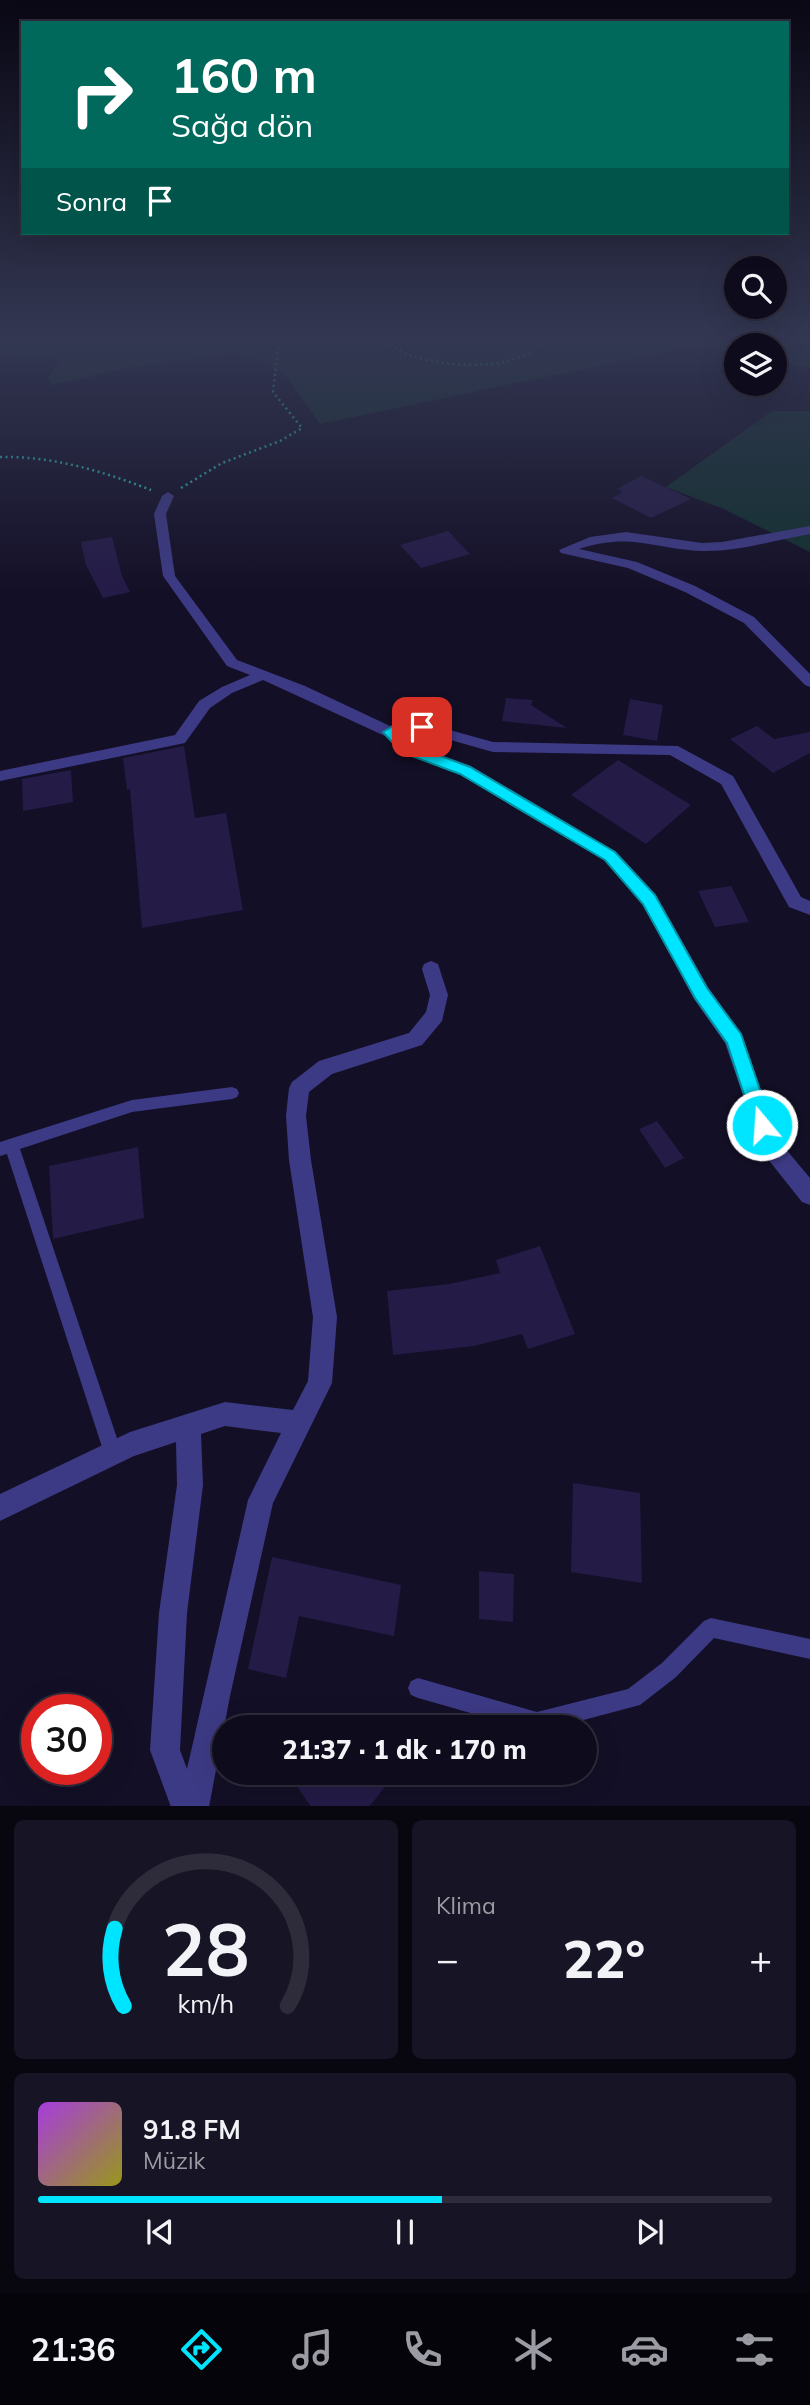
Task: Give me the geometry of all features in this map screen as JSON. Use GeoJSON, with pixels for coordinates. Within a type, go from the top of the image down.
{"type":"FeatureCollection","features":[{"type":"Feature","properties":{"kind":"street"},"geometry":{"type":"LineString","coordinates":[[168,496],[160,514],[169,576],[232,663],[300,689],[390,732],[406,748],[465,770],[610,856],[649,899],[701,993],[734,1040],[769,1146],[810,1195]]}},
{"type":"Feature","properties":{"kind":"street"},"geometry":{"type":"LineString","coordinates":[[810,530],[722,546],[702,547],[626,536],[594,540],[565,550],[632,565],[690,589],[749,620],[810,682]]}},
{"type":"Feature","properties":{"kind":"street"},"geometry":{"type":"LineString","coordinates":[[0,776],[180,739],[188,731],[194,714],[209,699],[262,675]]}},
{"type":"Feature","properties":{"kind":"street"},"geometry":{"type":"LineString","coordinates":[[390,732],[405,723],[493,747],[673,750],[727,780],[795,902],[810,908]]}},
{"type":"Feature","properties":{"kind":"street"},"geometry":{"type":"LineString","coordinates":[[194,1806],[216,1696],[261,1500],[320,1383],[325,1317],[300,1160],[296,1116],[299,1088],[326,1067],[415,1039],[435,1015],[439,995],[430,969]]}},
{"type":"Feature","properties":{"kind":"street"},"geometry":{"type":"LineString","coordinates":[[0,1508],[113,1453],[225,1415],[300,1423]]}},
{"type":"Feature","properties":{"kind":"street"},"geometry":{"type":"LineString","coordinates":[[186,1806],[165,1750],[173,1613],[190,1485],[188,1426]]}},
{"type":"Feature","properties":{"kind":"lane"},"geometry":{"type":"LineString","coordinates":[[113,1453],[6,1147],[132,1106],[232,1093]]}},
{"type":"Feature","properties":{"kind":"lane"},"geometry":{"type":"LineString","coordinates":[[418,1688],[537,1722],[633,1698],[669,1670],[711,1628],[810,1649]]}},
{"type":"Feature","properties":{"kind":"path"},"geometry":{"type":"LineString","coordinates":[[0,457],[28,455],[104,472],[168,496],[222,463],[280,441],[302,428],[300,425]]}},
{"type":"Feature","properties":{"kind":"green space"},"geometry":{"type":"Polygon","coordinates":[[[752,425],[810,425],[810,552],[724,509],[666,487],[752,425]]]}},
{"type":"Feature","properties":{"kind":"building"},"geometry":{"type":"Polygon","coordinates":[[[641,476],[691,499],[651,518],[612,498],[623,492],[617,489],[641,476]]]}},
{"type":"Feature","properties":{"kind":"building"},"geometry":{"type":"Polygon","coordinates":[[[448,531],[470,554],[421,568],[400,545],[448,531]]]}},
{"type":"Feature","properties":{"kind":"building"},"geometry":{"type":"Polygon","coordinates":[[[112,537],[122,576],[130,592],[103,598],[86,565],[81,542],[112,537]]]}},
{"type":"Feature","properties":{"kind":"building"},"geometry":{"type":"Polygon","coordinates":[[[506,698],[533,700],[531,705],[567,728],[502,721],[506,698]]]}},
{"type":"Feature","properties":{"kind":"building"},"geometry":{"type":"Polygon","coordinates":[[[630,699],[663,705],[657,741],[623,735],[630,699]]]}},
{"type":"Feature","properties":{"kind":"building"},"geometry":{"type":"Polygon","coordinates":[[[757,726],[774,739],[810,732],[810,753],[773,773],[730,739],[757,726]]]}},
{"type":"Feature","properties":{"kind":"building"},"geometry":{"type":"Polygon","coordinates":[[[184,746],[195,818],[226,813],[243,910],[142,928],[130,789],[127,790],[123,758],[184,746]]]}},
{"type":"Feature","properties":{"kind":"building"},"geometry":{"type":"Polygon","coordinates":[[[618,760],[691,805],[646,844],[571,795],[618,760]]]}},
{"type":"Feature","properties":{"kind":"building"},"geometry":{"type":"Polygon","coordinates":[[[71,770],[73,802],[23,811],[22,779],[71,770]]]}},
{"type":"Feature","properties":{"kind":"building"},"geometry":{"type":"Polygon","coordinates":[[[731,886],[749,922],[715,927],[698,891],[731,886]]]}},
{"type":"Feature","properties":{"kind":"building"},"geometry":{"type":"Polygon","coordinates":[[[657,1121],[684,1158],[665,1168],[639,1129],[657,1121]]]}},
{"type":"Feature","properties":{"kind":"building"},"geometry":{"type":"Polygon","coordinates":[[[138,1147],[144,1218],[53,1239],[49,1166],[138,1147]]]}},
{"type":"Feature","properties":{"kind":"building"},"geometry":{"type":"Polygon","coordinates":[[[540,1246],[575,1334],[528,1349],[522,1334],[474,1346],[393,1355],[387,1291],[449,1284],[500,1273],[496,1260],[540,1246]]]}},
{"type":"Feature","properties":{"kind":"building"},"geometry":{"type":"Polygon","coordinates":[[[573,1483],[640,1493],[642,1583],[571,1572],[573,1483]]]}},
{"type":"Feature","properties":{"kind":"building"},"geometry":{"type":"Polygon","coordinates":[[[272,1557],[401,1585],[394,1636],[299,1616],[286,1678],[248,1669],[272,1557]]]}},
{"type":"Feature","properties":{"kind":"building"},"geometry":{"type":"Polygon","coordinates":[[[479,1571],[514,1574],[513,1622],[479,1619],[479,1571]]]}},
{"type":"Feature","properties":{"kind":"building"},"geometry":{"type":"Polygon","coordinates":[[[296,1785],[386,1785],[370,1806],[310,1806],[296,1785]]]}},
{"type":"Feature","properties":{"kind":"route"},"geometry":{"type":"LineString","coordinates":[[422,727],[405,723],[390,732],[406,748],[465,770],[610,856],[649,899],[701,993],[734,1040],[762,1125]]}}]}
